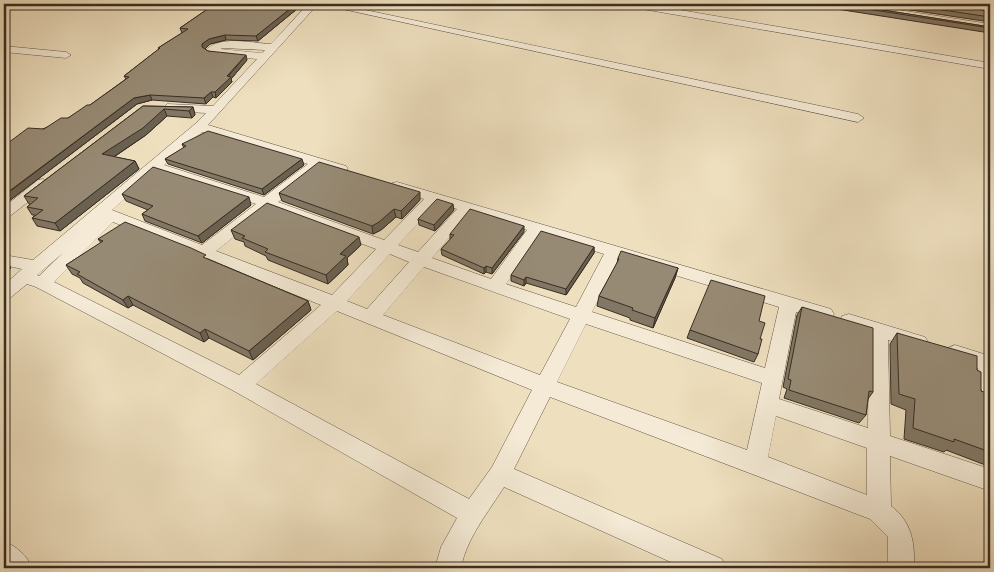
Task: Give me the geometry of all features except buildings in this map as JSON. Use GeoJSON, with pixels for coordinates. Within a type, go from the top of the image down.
{"type":"FeatureCollection","features":[{"type":"Feature","properties":{"kind":"street"},"geometry":{"type":"LineString","coordinates":[[4,294],[33,275],[105,214],[200,127],[313,4]]}},
{"type":"Feature","properties":{"kind":"street"},"geometry":{"type":"LineString","coordinates":[[325,4],[858,118]]}},
{"type":"Feature","properties":{"kind":"street"},"geometry":{"type":"LineString","coordinates":[[631,4],[990,66]]}},
{"type":"Feature","properties":{"kind":"street"},"geometry":{"type":"LineString","coordinates":[[844,4],[990,27]]}},
{"type":"Feature","properties":{"kind":"street"},"geometry":{"type":"LineString","coordinates":[[930,4],[930,17]]}},
{"type":"Feature","properties":{"kind":"street"},"geometry":{"type":"LineString","coordinates":[[940,4],[990,11]]}},
{"type":"Feature","properties":{"kind":"street"},"geometry":{"type":"LineString","coordinates":[[264,56],[210,52],[216,46],[225,44],[272,47]]}},
{"type":"Feature","properties":{"kind":"street"},"geometry":{"type":"LineString","coordinates":[[4,49],[66,55]]}},
{"type":"Feature","properties":{"kind":"street"},"geometry":{"type":"LineString","coordinates":[[162,107],[217,110]]}},
{"type":"Feature","properties":{"kind":"street"},"geometry":{"type":"LineString","coordinates":[[200,127],[354,173]]}},
{"type":"Feature","properties":{"kind":"street"},"geometry":{"type":"LineString","coordinates":[[204,252],[319,162]]}},
{"type":"Feature","properties":{"kind":"street"},"geometry":{"type":"LineString","coordinates":[[156,167],[267,203],[496,287],[773,379]]}},
{"type":"Feature","properties":{"kind":"street"},"geometry":{"type":"LineString","coordinates":[[4,214],[56,173]]}},
{"type":"Feature","properties":{"kind":"street"},"geometry":{"type":"LineString","coordinates":[[381,181],[988,363],[990,387]]}},
{"type":"Feature","properties":{"kind":"street"},"geometry":{"type":"LineString","coordinates":[[241,385],[336,302],[434,197]]}},
{"type":"Feature","properties":{"kind":"street"},"geometry":{"type":"LineString","coordinates":[[371,316],[422,261],[467,207]]}},
{"type":"Feature","properties":{"kind":"street"},"geometry":{"type":"LineString","coordinates":[[105,214],[336,302],[545,386],[879,511],[895,523],[902,538],[901,568]]}},
{"type":"Feature","properties":{"kind":"street"},"geometry":{"type":"LineString","coordinates":[[496,287],[537,228]]}},
{"type":"Feature","properties":{"kind":"street"},"geometry":{"type":"LineString","coordinates":[[448,568],[450,556],[473,514],[500,474],[614,251]]}},
{"type":"Feature","properties":{"kind":"street"},"geometry":{"type":"LineString","coordinates":[[4,260],[241,385],[473,514]]}},
{"type":"Feature","properties":{"kind":"street"},"geometry":{"type":"LineString","coordinates":[[755,463],[789,303]]}},
{"type":"Feature","properties":{"kind":"street"},"geometry":{"type":"LineString","coordinates":[[878,330],[879,511]]}},
{"type":"Feature","properties":{"kind":"street"},"geometry":{"type":"LineString","coordinates":[[768,404],[990,480]]}},
{"type":"Feature","properties":{"kind":"street"},"geometry":{"type":"LineString","coordinates":[[500,474],[713,568]]}},
{"type":"Feature","properties":{"kind":"street"},"geometry":{"type":"LineString","coordinates":[[4,554],[19,568]]}}]}
